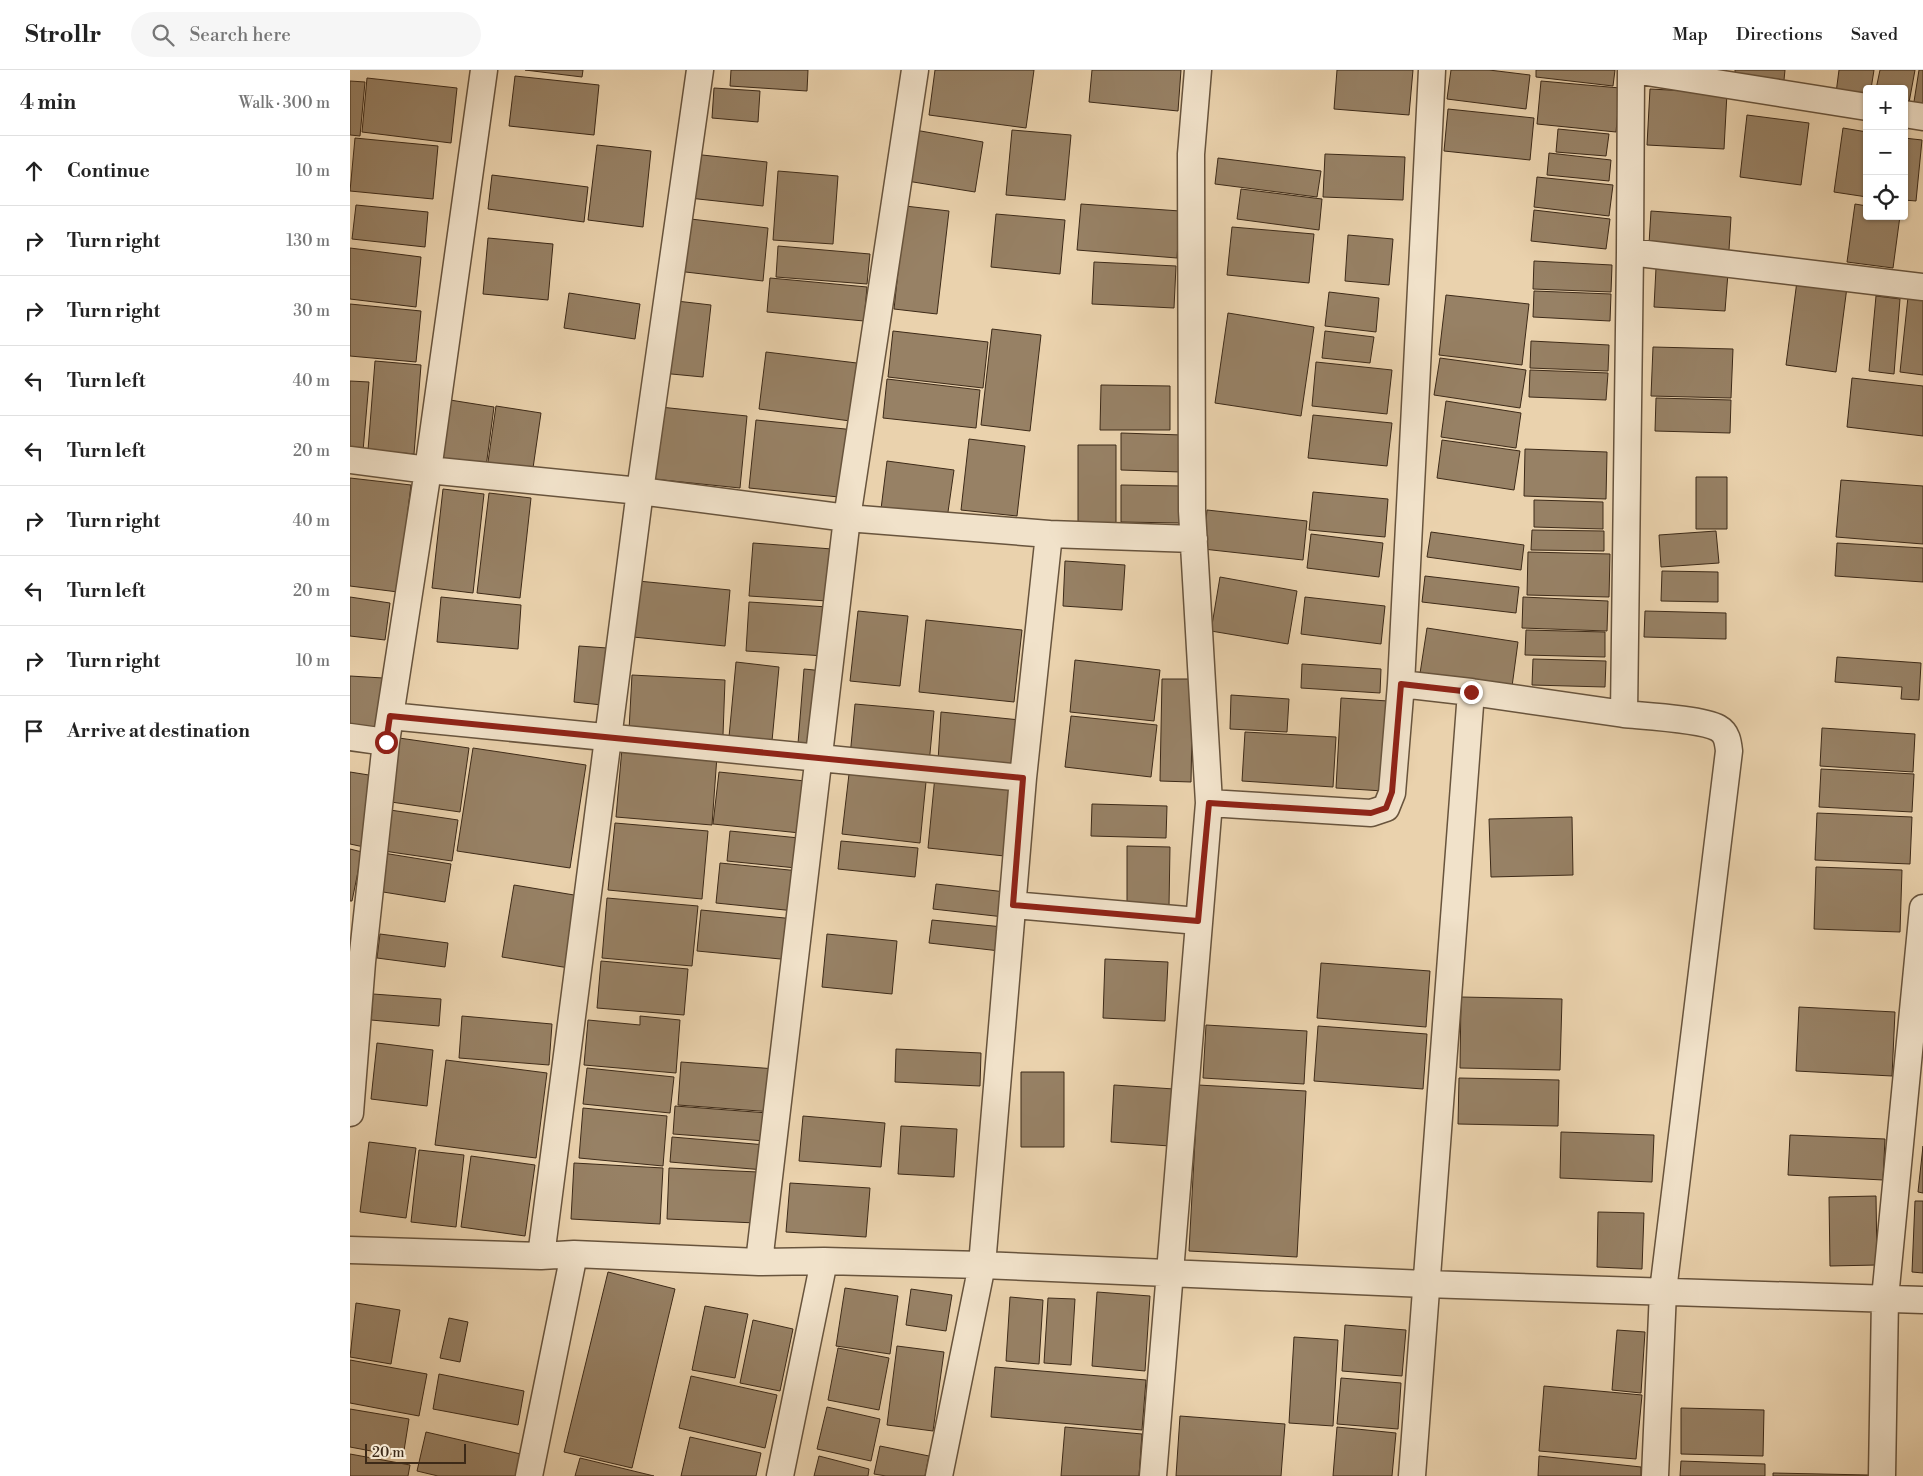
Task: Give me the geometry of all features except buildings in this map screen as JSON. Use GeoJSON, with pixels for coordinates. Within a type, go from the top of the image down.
{"type":"FeatureCollection","features":[{"type":"Feature","properties":{"kind":"street"},"geometry":{"type":"LineString","coordinates":[[350,1113],[362,962],[386,742],[428,470],[484,70]]}},
{"type":"Feature","properties":{"kind":"street"},"geometry":{"type":"LineString","coordinates":[[541,1256],[640,491],[700,70]]}},
{"type":"Feature","properties":{"kind":"street"},"geometry":{"type":"LineString","coordinates":[[759,1262],[847,518],[915,70]]}},
{"type":"Feature","properties":{"kind":"street"},"geometry":{"type":"LineString","coordinates":[[1153,1476],[1209,803],[1194,539],[1191,154],[1198,70]]}},
{"type":"Feature","properties":{"kind":"street"},"geometry":{"type":"LineString","coordinates":[[1209,803],[1371,813],[1386,808],[1392,792],[1401,684],[1432,70]]}},
{"type":"Feature","properties":{"kind":"street"},"geometry":{"type":"LineString","coordinates":[[1624,714],[1633,70],[1863,106]]}},
{"type":"Feature","properties":{"kind":"street"},"geometry":{"type":"LineString","coordinates":[[1908,115],[1923,117]]}},
{"type":"Feature","properties":{"kind":"street"},"geometry":{"type":"LineString","coordinates":[[1630,252],[1923,287]]}},
{"type":"Feature","properties":{"kind":"street"},"geometry":{"type":"LineString","coordinates":[[350,460],[428,470],[640,491],[847,518],[1049,534],[1194,539]]}},
{"type":"Feature","properties":{"kind":"street"},"geometry":{"type":"LineString","coordinates":[[939,1476],[982,1266],[1023,778],[1049,534]]}},
{"type":"Feature","properties":{"kind":"street"},"geometry":{"type":"LineString","coordinates":[[1401,684],[1705,723],[1719,728],[1728,738],[1729,751],[1663,1291],[1655,1476]]}},
{"type":"Feature","properties":{"kind":"street"},"geometry":{"type":"LineString","coordinates":[[1412,1476],[1471,692]]}},
{"type":"Feature","properties":{"kind":"street"},"geometry":{"type":"LineString","coordinates":[[390,716],[608,739],[1023,778]]}},
{"type":"Feature","properties":{"kind":"street"},"geometry":{"type":"LineString","coordinates":[[350,737],[386,742]]}},
{"type":"Feature","properties":{"kind":"street"},"geometry":{"type":"LineString","coordinates":[[1013,905],[1198,921]]}},
{"type":"Feature","properties":{"kind":"street"},"geometry":{"type":"LineString","coordinates":[[1882,1476],[1885,1298],[1923,908]]}},
{"type":"Feature","properties":{"kind":"street"},"geometry":{"type":"LineString","coordinates":[[350,1250],[541,1256],[574,1254],[759,1262],[824,1260],[1425,1284],[1923,1300]]}},
{"type":"Feature","properties":{"kind":"street"},"geometry":{"type":"LineString","coordinates":[[529,1476],[574,1254]]}},
{"type":"Feature","properties":{"kind":"street"},"geometry":{"type":"LineString","coordinates":[[780,1476],[824,1260]]}},
{"type":"Feature","properties":{"kind":"route"},"geometry":{"type":"LineString","coordinates":[[386,742],[390,716],[608,739],[1023,778],[1013,905],[1198,921],[1209,803],[1371,813],[1386,808],[1392,792],[1401,684],[1471,692]]}}]}
